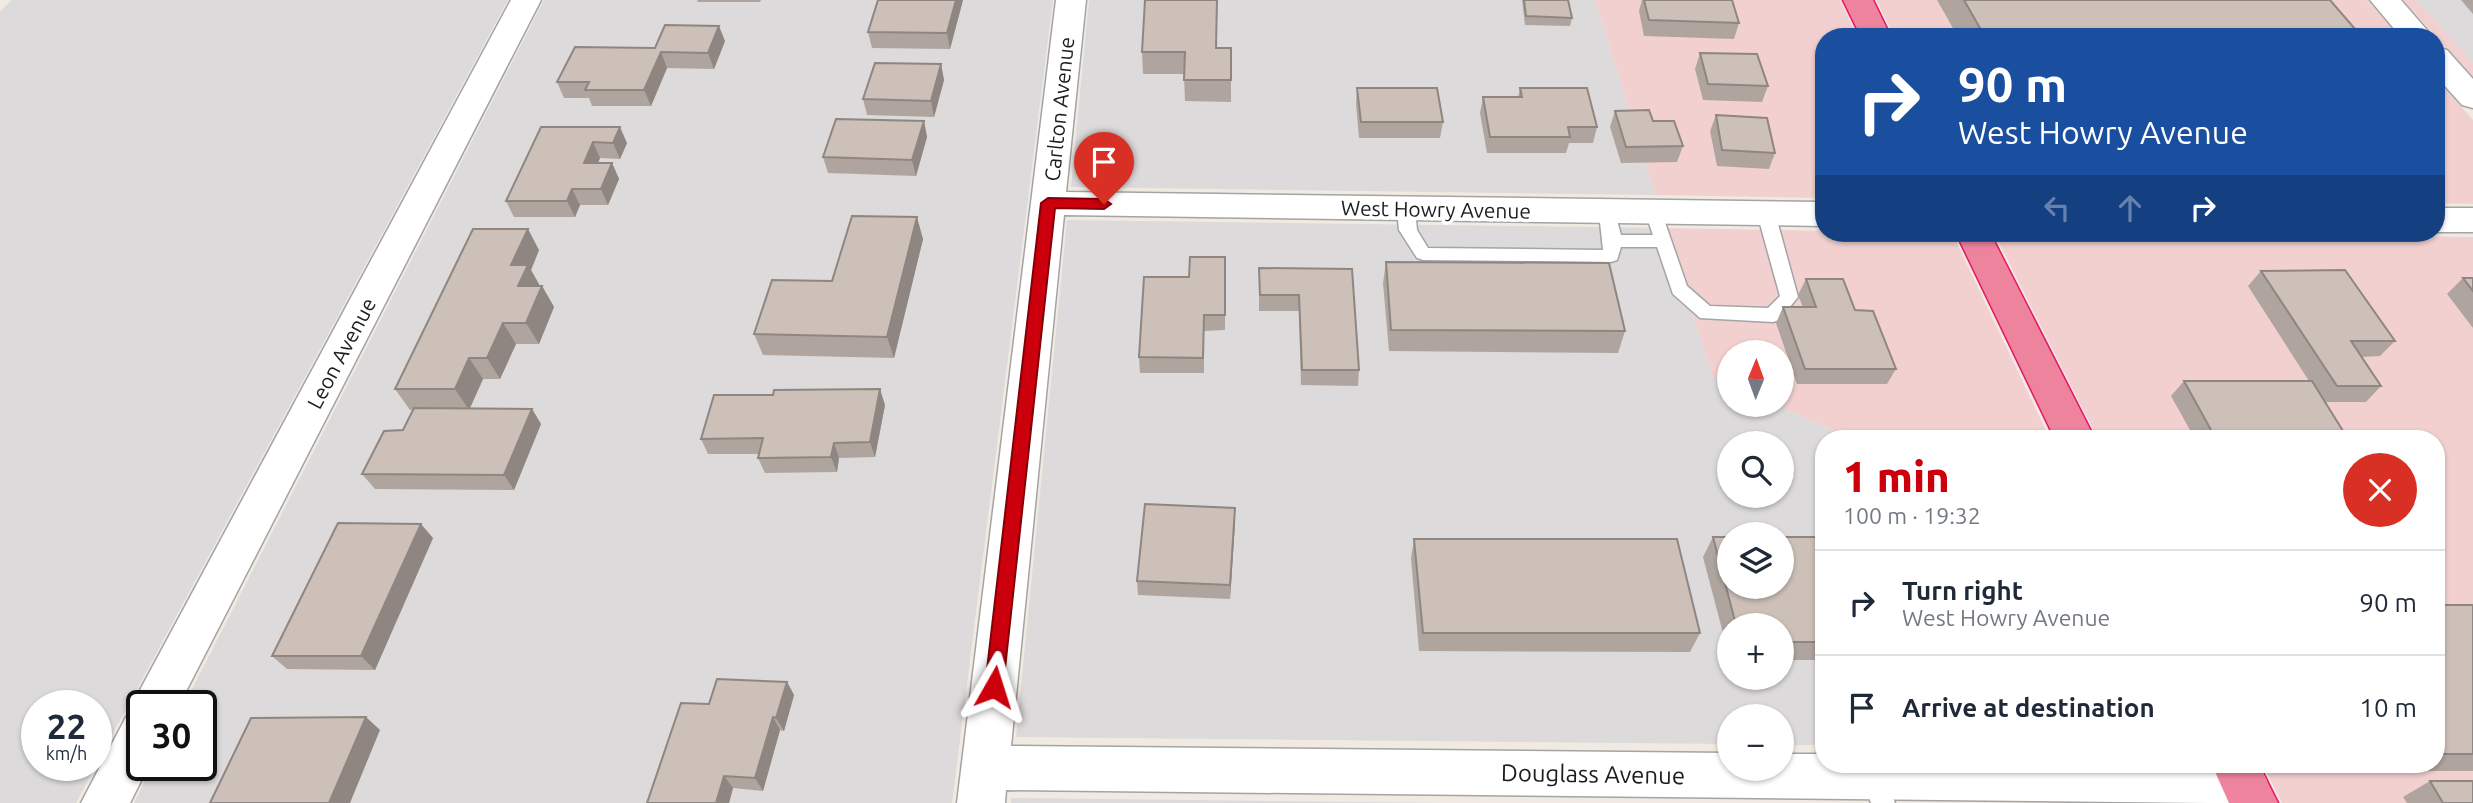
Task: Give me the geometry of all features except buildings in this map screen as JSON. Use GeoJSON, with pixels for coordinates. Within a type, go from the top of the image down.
{"type":"FeatureCollection","features":[{"type":"Feature","properties":{"kind":"highway"},"geometry":{"type":"LineString","coordinates":[[1858,0],[1872,28]]}},
{"type":"Feature","properties":{"kind":"highway"},"geometry":{"type":"LineString","coordinates":[[1977,242],[2070,430]]}},
{"type":"Feature","properties":{"kind":"street","name":"Leon Avenue"},"geometry":{"type":"LineString","coordinates":[[164,690],[526,0]]}},
{"type":"Feature","properties":{"kind":"street","name":"Carlton Avenue"},"geometry":{"type":"LineString","coordinates":[[983,785],[1071,0]]}},
{"type":"Feature","properties":{"kind":"street"},"geometry":{"type":"LineString","coordinates":[[2385,0],[2410,28]]}},
{"type":"Feature","properties":{"kind":"street"},"geometry":{"type":"LineString","coordinates":[[2445,67],[2473,98]]}},
{"type":"Feature","properties":{"kind":"street","name":"West Howry Avenue"},"geometry":{"type":"LineString","coordinates":[[1048,203],[1406,209],[1611,227],[1658,227],[1766,213],[1815,214]]}},
{"type":"Feature","properties":{"kind":"street"},"geometry":{"type":"LineString","coordinates":[[2445,220],[2473,220]]}},
{"type":"Feature","properties":{"kind":"street"},"geometry":{"type":"LineString","coordinates":[[105,803],[126,763]]}},
{"type":"Feature","properties":{"kind":"street","name":"Douglass Avenue"},"geometry":{"type":"LineString","coordinates":[[983,785],[1878,790],[2244,783]]}},
{"type":"Feature","properties":{"kind":"lane"},"geometry":{"type":"LineString","coordinates":[[1406,209],[1408,230],[1423,254],[1611,256],[1611,227]]}},
{"type":"Feature","properties":{"kind":"lane"},"geometry":{"type":"LineString","coordinates":[[1658,227],[1679,289],[1706,313],[1773,315],[1789,296],[1766,213]]}},
{"type":"Feature","properties":{"kind":"shaded area"},"geometry":{"type":"Polygon","coordinates":[[[11,0],[508,0],[137,690],[126,690],[126,710],[112,736],[112,690],[21,690],[21,781],[88,781],[76,803],[0,803],[0,12],[11,0]]]}},
{"type":"Feature","properties":{"kind":"shaded area"},"geometry":{"type":"Polygon","coordinates":[[[544,0],[1053,0],[952,803],[134,803],[145,781],[217,781],[217,690],[192,690],[544,0]]]}},
{"type":"Feature","properties":{"kind":"shaded area"},"geometry":{"type":"Polygon","coordinates":[[[1089,0],[1595,0],[1656,195],[1071,187],[1089,0]]]}},
{"type":"Feature","properties":{"kind":"shaded area"},"geometry":{"type":"Polygon","coordinates":[[[1595,0],[1840,0],[1854,28],[1815,28],[1815,198],[1656,195],[1595,0]]]}},
{"type":"Feature","properties":{"kind":"shaded area"},"geometry":{"type":"Polygon","coordinates":[[[1876,0],[2367,0],[2392,28],[1890,28],[1876,0]]]}},
{"type":"Feature","properties":{"kind":"shaded area"},"geometry":{"type":"Polygon","coordinates":[[[2403,0],[2416,0],[2441,28],[2428,28],[2403,0]]]}},
{"type":"Feature","properties":{"kind":"shaded area"},"geometry":{"type":"Polygon","coordinates":[[[2416,0],[2473,0],[2473,63],[2445,32],[2445,28],[2441,28],[2416,0]]]}},
{"type":"Feature","properties":{"kind":"shaded area"},"geometry":{"type":"Polygon","coordinates":[[[2445,32],[2473,63],[2473,77],[2445,46],[2445,32]]]}},
{"type":"Feature","properties":{"kind":"shaded area"},"geometry":{"type":"Polygon","coordinates":[[[2445,88],[2473,120],[2473,204],[2445,203],[2445,88]]]}},
{"type":"Feature","properties":{"kind":"shaded area"},"geometry":{"type":"Polygon","coordinates":[[[1067,220],[1666,228],[1712,376],[1717,378],[1717,417],[1794,417],[1794,413],[1832,430],[1815,430],[1815,745],[1794,745],[1794,704],[1717,704],[1717,744],[1016,737],[1067,220]]]}},
{"type":"Feature","properties":{"kind":"shaded area"},"geometry":{"type":"Polygon","coordinates":[[[1666,228],[1815,231],[1815,242],[1956,242],[2046,430],[1832,430],[1794,413],[1794,340],[1717,340],[1717,378],[1712,376],[1666,228]]]}},
{"type":"Feature","properties":{"kind":"shaded area"},"geometry":{"type":"Polygon","coordinates":[[[2445,237],[2473,237],[2473,803],[2282,803],[2267,773],[2445,773],[2445,430],[2093,430],[1999,242],[2445,242],[2445,237]]]}},
{"type":"Feature","properties":{"kind":"shaded area"},"geometry":{"type":"Polygon","coordinates":[[[1011,798],[1445,803],[1011,803],[1011,798]]]}},
{"type":"Feature","properties":{"kind":"route"},"geometry":{"type":"LineString","coordinates":[[994,687],[1048,203],[1104,204]]}}]}
